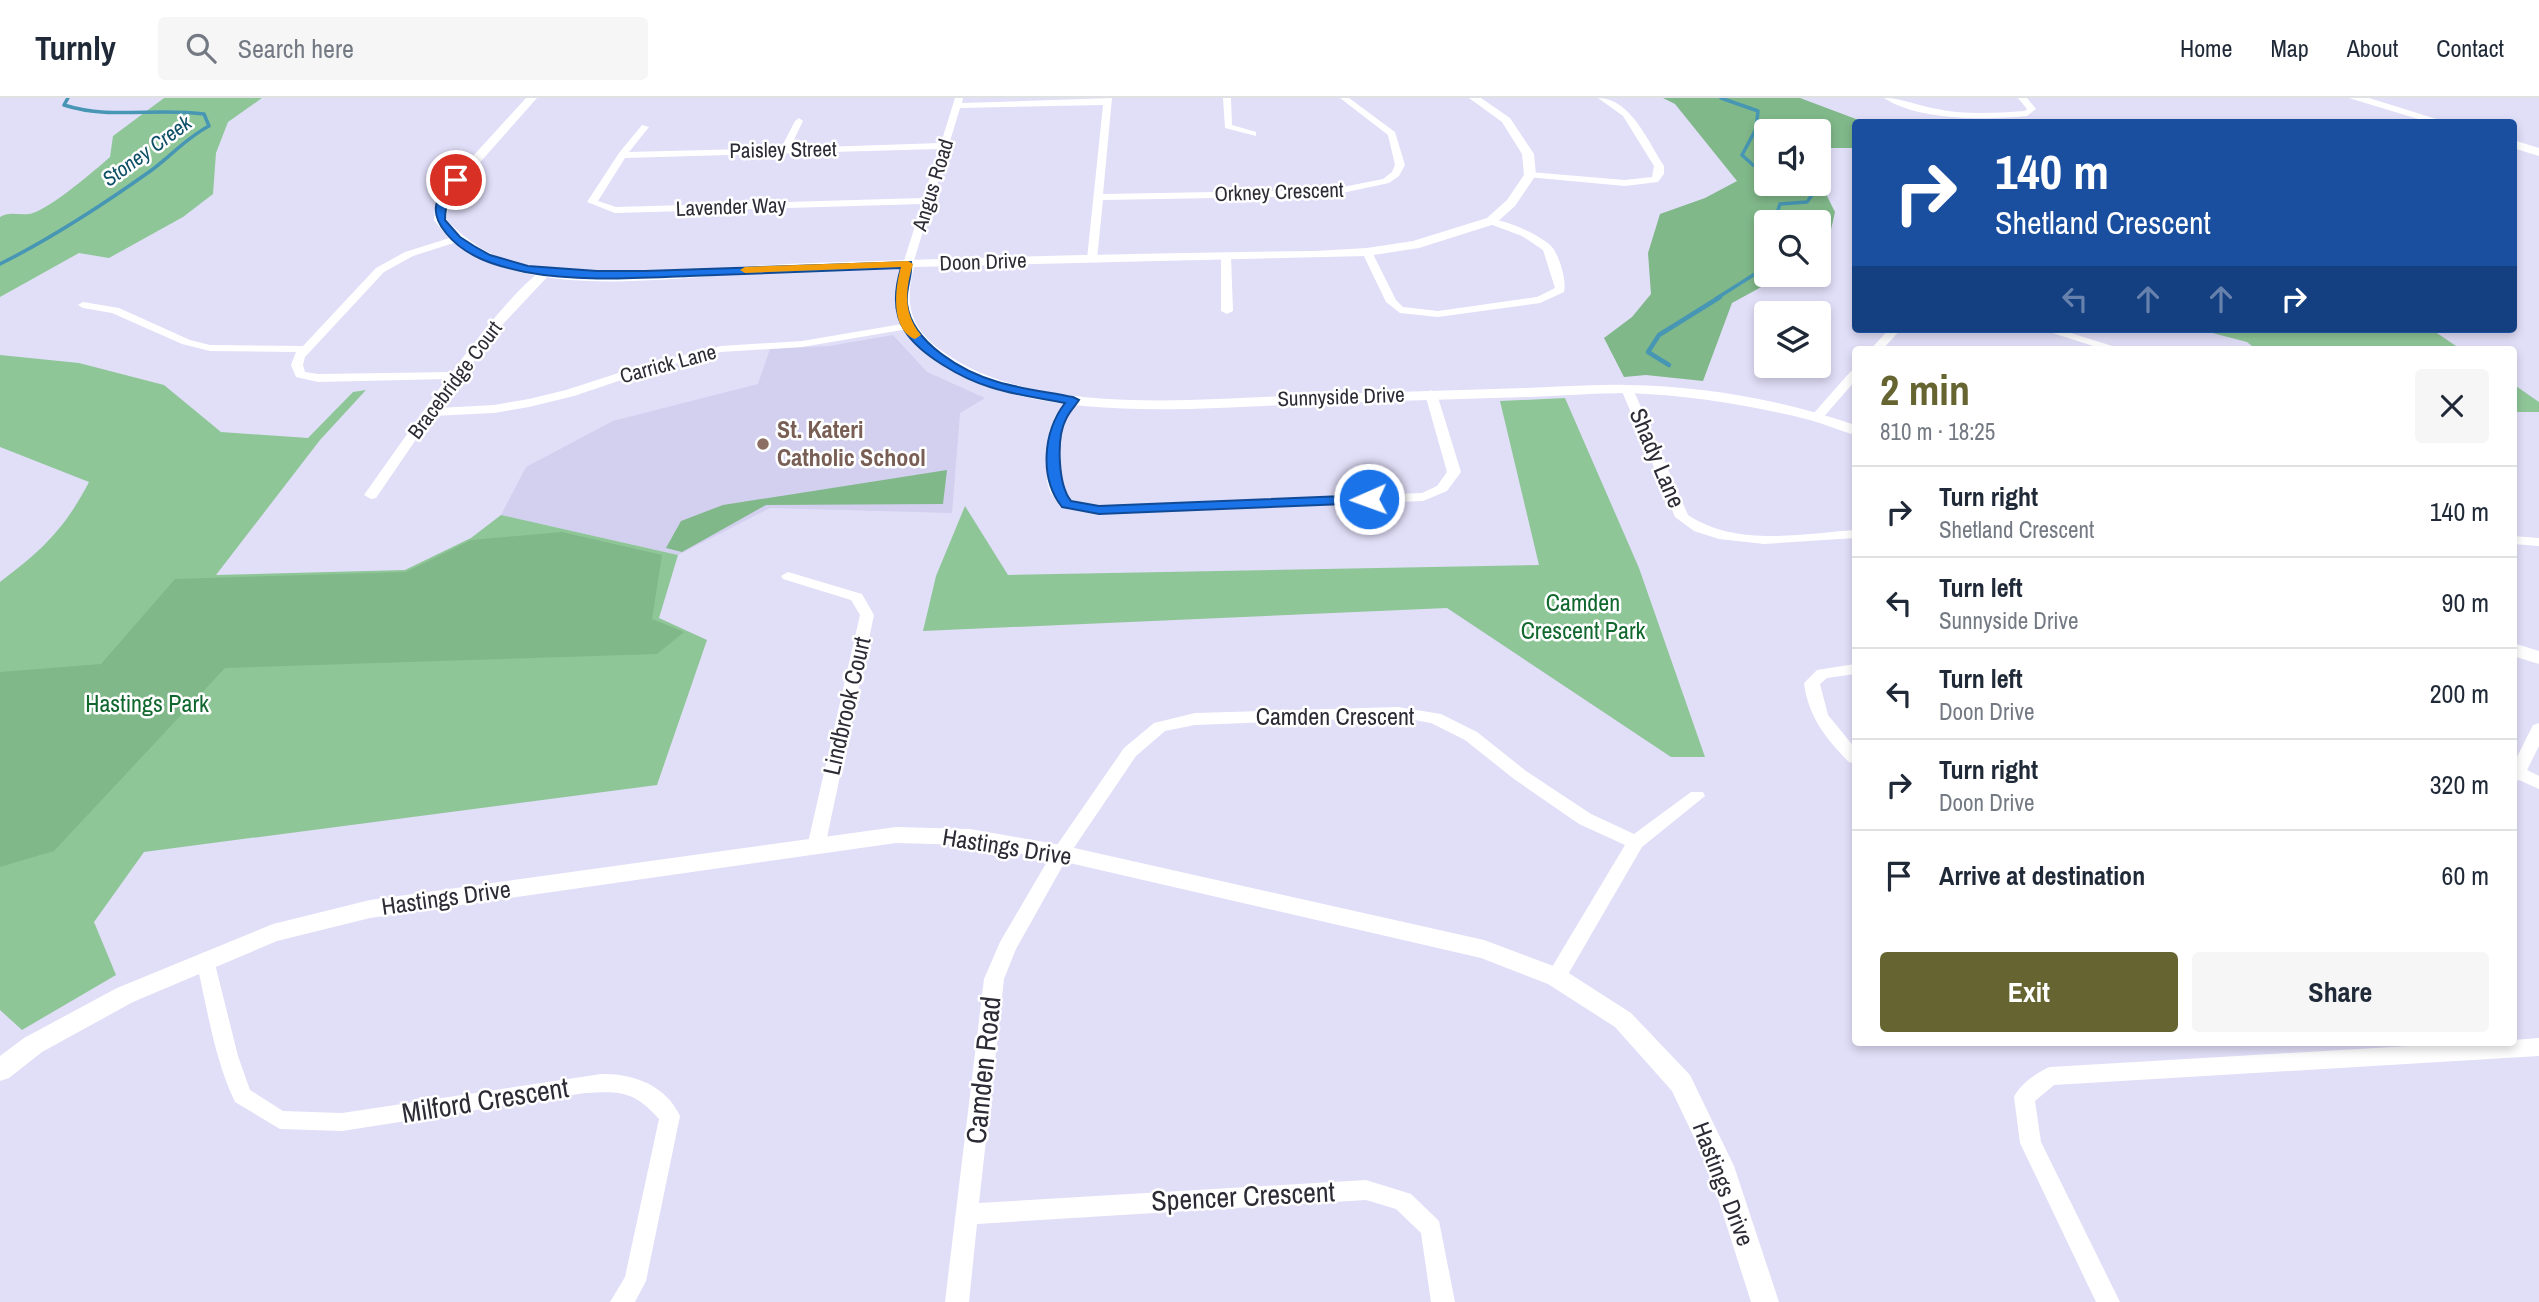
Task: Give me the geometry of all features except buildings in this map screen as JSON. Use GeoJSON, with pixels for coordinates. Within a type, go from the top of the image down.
{"type":"FeatureCollection","features":[{"type":"Feature","properties":{"kind":"main road"},"geometry":{"type":"LineString","coordinates":[[2355,98],[2429,119]]}},
{"type":"Feature","properties":{"kind":"main road"},"geometry":{"type":"LineString","coordinates":[[2517,145],[2539,152]]}},
{"type":"Feature","properties":{"kind":"street","name":"Doon Drive"},"geometry":{"type":"LineString","coordinates":[[532,98],[446,193],[440,206],[440,220],[456,239],[486,258],[547,271],[645,274],[1367,252],[1415,245],[1491,221],[1522,191],[1530,175]]}},
{"type":"Feature","properties":{"kind":"street"},"geometry":{"type":"LineString","coordinates":[[1227,98],[1228,126],[1253,134]]}},
{"type":"Feature","properties":{"kind":"street","name":"Orkney Crescent"},"geometry":{"type":"LineString","coordinates":[[1098,197],[1328,193],[1386,181],[1396,174],[1400,165],[1392,134],[1344,98]]}},
{"type":"Feature","properties":{"kind":"street"},"geometry":{"type":"LineString","coordinates":[[1474,98],[1506,120],[1528,154],[1530,175],[1625,183],[1647,183],[1655,180],[1659,174],[1659,166],[1626,114],[1602,98]]}},
{"type":"Feature","properties":{"kind":"street"},"geometry":{"type":"LineString","coordinates":[[1888,98],[1917,109],[1954,116],[2027,113],[2032,108],[2022,98]]}},
{"type":"Feature","properties":{"kind":"street"},"geometry":{"type":"LineString","coordinates":[[958,102],[1107,100],[1093,259]]}},
{"type":"Feature","properties":{"kind":"street","name":"Angus Road"},"geometry":{"type":"LineString","coordinates":[[908,264],[958,102]]}},
{"type":"Feature","properties":{"kind":"street"},"geometry":{"type":"LineString","coordinates":[[784,150],[799,121]]}},
{"type":"Feature","properties":{"kind":"street"},"geometry":{"type":"LineString","coordinates":[[622,155],[645,127]]}},
{"type":"Feature","properties":{"kind":"street","name":"Paisley Street"},"geometry":{"type":"LineString","coordinates":[[622,155],[945,146]]}},
{"type":"Feature","properties":{"kind":"street","name":"Lavender Way"},"geometry":{"type":"LineString","coordinates":[[622,155],[594,196],[592,202],[601,207],[615,210],[648,210],[927,201]]}},
{"type":"Feature","properties":{"kind":"street"},"geometry":{"type":"LineString","coordinates":[[1367,252],[1391,302],[1400,310],[1438,314],[1540,300],[1560,290],[1560,282],[1548,248],[1526,233],[1491,221]]}},
{"type":"Feature","properties":{"kind":"street"},"geometry":{"type":"LineString","coordinates":[[456,239],[409,254],[380,270],[299,356],[297,365],[300,374],[318,378],[457,375]]}},
{"type":"Feature","properties":{"kind":"street"},"geometry":{"type":"LineString","coordinates":[[1226,256],[1227,311]]}},
{"type":"Feature","properties":{"kind":"street"},"geometry":{"type":"LineString","coordinates":[[908,264],[901,285],[901,295],[908,326]]}},
{"type":"Feature","properties":{"kind":"street","name":"Bracebridge Court"},"geometry":{"type":"LineString","coordinates":[[371,495],[429,412],[514,302],[547,271]]}},
{"type":"Feature","properties":{"kind":"street"},"geometry":{"type":"LineString","coordinates":[[83,306],[115,310],[186,342],[210,348],[306,349]]}},
{"type":"Feature","properties":{"kind":"street","name":"Sunnyside Drive"},"geometry":{"type":"LineString","coordinates":[[908,326],[932,351],[958,370],[1039,396],[1073,400],[1149,404],[1627,389],[1718,395],[1817,417],[1852,429]]}},
{"type":"Feature","properties":{"kind":"street","name":"Carrick Lane"},"geometry":{"type":"LineString","coordinates":[[429,412],[494,409],[529,403],[570,393],[644,368],[722,349],[805,343],[908,326]]}},
{"type":"Feature","properties":{"kind":"street"},"geometry":{"type":"LineString","coordinates":[[1880,346],[1891,333]]}},
{"type":"Feature","properties":{"kind":"street"},"geometry":{"type":"LineString","coordinates":[[2060,333],[2105,346]]}},
{"type":"Feature","properties":{"kind":"street"},"geometry":{"type":"LineString","coordinates":[[1817,417],[1852,377]]}},
{"type":"Feature","properties":{"kind":"street","name":"Shady Lane"},"geometry":{"type":"LineString","coordinates":[[1627,389],[1682,517],[1695,528],[1716,537],[1744,540],[1852,534]]}},
{"type":"Feature","properties":{"kind":"street"},"geometry":{"type":"LineString","coordinates":[[1073,400],[1060,418],[1055,432],[1054,481],[1057,492],[1067,504],[1099,510],[1423,497],[1438,492],[1450,483],[1454,472],[1431,394]]}},
{"type":"Feature","properties":{"kind":"street"},"geometry":{"type":"LineString","coordinates":[[2517,541],[2539,542]]}},
{"type":"Feature","properties":{"kind":"street","name":"Lindbrook Court"},"geometry":{"type":"LineString","coordinates":[[788,576],[858,597],[867,615],[816,847]]}},
{"type":"Feature","properties":{"kind":"street"},"geometry":{"type":"LineString","coordinates":[[2517,650],[2539,658]]}},
{"type":"Feature","properties":{"kind":"street"},"geometry":{"type":"LineString","coordinates":[[1852,669],[1822,674],[1812,683],[1813,703],[1831,734],[1852,755]]}},
{"type":"Feature","properties":{"kind":"street","name":"Camden Crescent"},"geometry":{"type":"LineString","coordinates":[[1061,853],[1130,752],[1160,727],[1195,719],[1398,712],[1435,718],[1471,736],[1585,819],[1636,842]]}},
{"type":"Feature","properties":{"kind":"street"},"geometry":{"type":"LineString","coordinates":[[2517,772],[2539,729]]}},
{"type":"Feature","properties":{"kind":"street"},"geometry":{"type":"LineString","coordinates":[[2517,774],[2539,783]]}},
{"type":"Feature","properties":{"kind":"street"},"geometry":{"type":"LineString","coordinates":[[1556,977],[1636,842],[1697,796]]}},
{"type":"Feature","properties":{"kind":"street","name":"Hastings Drive"},"geometry":{"type":"LineString","coordinates":[[0,1070],[33,1045],[93,1011],[205,960],[273,933],[370,909],[896,835],[970,836],[1061,853],[1484,949],[1556,977],[1623,1020],[1681,1083],[1721,1166],[1765,1302]]}},
{"type":"Feature","properties":{"kind":"street","name":"Camden Road"},"geometry":{"type":"LineString","coordinates":[[957,1302],[994,979],[1007,947],[1061,853]]}},
{"type":"Feature","properties":{"kind":"street","name":"Milford Crescent"},"geometry":{"type":"LineString","coordinates":[[205,960],[228,1056],[242,1096],[280,1120],[342,1122],[585,1084],[619,1082],[648,1091],[670,1116],[635,1281],[622,1302]]}},
{"type":"Feature","properties":{"kind":"street"},"geometry":{"type":"LineString","coordinates":[[2108,1302],[2031,1143],[2024,1097],[2050,1076],[2539,1047]]}},
{"type":"Feature","properties":{"kind":"street","name":"Spencer Crescent"},"geometry":{"type":"LineString","coordinates":[[967,1214],[1366,1190],[1403,1201],[1431,1227],[1443,1302]]}},
{"type":"Feature","properties":{"kind":"shaded area","name":"St. Kateri Catholic School"},"geometry":{"type":"Polygon","coordinates":[[[893,335],[927,372],[985,398],[960,413],[952,513],[770,508],[678,555],[501,515],[526,467],[613,421],[758,384],[770,349],[829,346],[893,335]]]}},
{"type":"Feature","properties":{"kind":"green space"},"geometry":{"type":"Polygon","coordinates":[[[164,98],[262,98],[228,122],[216,153],[213,194],[183,217],[109,258],[79,253],[0,297],[0,217],[33,213],[62,196],[110,157],[113,136],[164,98]]]}},
{"type":"Feature","properties":{"kind":"green space"},"geometry":{"type":"Polygon","coordinates":[[[1663,98],[1800,98],[1856,119],[1852,119],[1852,148],[1831,148],[1831,119],[1754,119],[1754,196],[1827,196],[1835,212],[1831,229],[1831,210],[1754,210],[1754,287],[1761,287],[1732,303],[1703,381],[1646,375],[1624,377],[1604,338],[1632,317],[1651,294],[1648,253],[1660,214],[1705,198],[1737,181],[1675,104],[1663,98]]]}},
{"type":"Feature","properties":{"kind":"green space"},"geometry":{"type":"Polygon","coordinates":[[[2212,333],[2437,333],[2456,346],[2252,346],[2247,342],[2212,333]]]}},
{"type":"Feature","properties":{"kind":"green space","name":"Hastings Park"},"geometry":{"type":"Polygon","coordinates":[[[0,355],[79,363],[164,385],[221,432],[308,438],[353,392],[366,390],[320,440],[216,575],[405,570],[471,538],[501,515],[678,555],[659,618],[707,640],[657,785],[144,852],[94,922],[116,975],[22,1030],[0,1010],[0,582],[51,538],[89,482],[0,447],[0,355]]]}},
{"type":"Feature","properties":{"kind":"green space"},"geometry":{"type":"Polygon","coordinates":[[[2517,387],[2539,402],[2539,412],[2517,412],[2517,387]]]}},
{"type":"Feature","properties":{"kind":"green space","name":"Camden Crescent Park"},"geometry":{"type":"Polygon","coordinates":[[[1565,398],[1639,568],[1705,757],[1671,757],[1447,608],[923,631],[936,576],[965,506],[1008,575],[1539,565],[1500,401],[1565,398]]]}},
{"type":"Feature","properties":{"kind":"green space"},"geometry":{"type":"Polygon","coordinates":[[[947,470],[943,504],[766,505],[682,552],[666,548],[681,521],[723,505],[947,470]]]}},
{"type":"Feature","properties":{"kind":"green space"},"geometry":{"type":"Polygon","coordinates":[[[562,532],[662,555],[652,619],[684,632],[657,654],[225,668],[54,851],[0,867],[0,672],[101,664],[175,579],[406,572],[471,540],[562,532]]]}},
{"type":"Feature","properties":{"kind":"waterway","name":"Stoney Creek"},"geometry":{"type":"LineString","coordinates":[[0,264],[94,209],[149,172],[209,126],[204,114],[99,112],[64,105],[68,98]]}},
{"type":"Feature","properties":{"kind":"waterway"},"geometry":{"type":"LineString","coordinates":[[1721,98],[1758,111],[1757,119]]}},
{"type":"Feature","properties":{"kind":"waterway"},"geometry":{"type":"LineString","coordinates":[[1754,133],[1742,155],[1754,165]]}},
{"type":"Feature","properties":{"kind":"waterway"},"geometry":{"type":"LineString","coordinates":[[1778,210],[1780,204],[1807,202],[1811,196]]}},
{"type":"Feature","properties":{"kind":"waterway"},"geometry":{"type":"LineString","coordinates":[[1717,298],[1754,275]]}},
{"type":"Feature","properties":{"kind":"waterway"},"geometry":{"type":"LineString","coordinates":[[1669,365],[1648,352],[1659,335],[1720,297]]}},
{"type":"Feature","properties":{"kind":"slow traffic"},"geometry":{"type":"LineString","coordinates":[[745,270],[908,264],[901,285],[901,305],[909,330],[915,335]]}},
{"type":"Feature","properties":{"kind":"place","name":"St. Kateri Catholic School"},"geometry":{"type":"Point","coordinates":[763,444]}},
{"type":"Feature","properties":{"kind":"route"},"geometry":{"type":"LineString","coordinates":[[456,180],[440,206],[440,220],[456,239],[470,249],[486,258],[527,269],[597,275],[908,264],[901,285],[901,305],[909,330],[932,351],[958,370],[993,385],[1039,396],[1073,400],[1060,418],[1055,432],[1054,481],[1057,492],[1067,504],[1099,510],[1369,499]]}}]}
